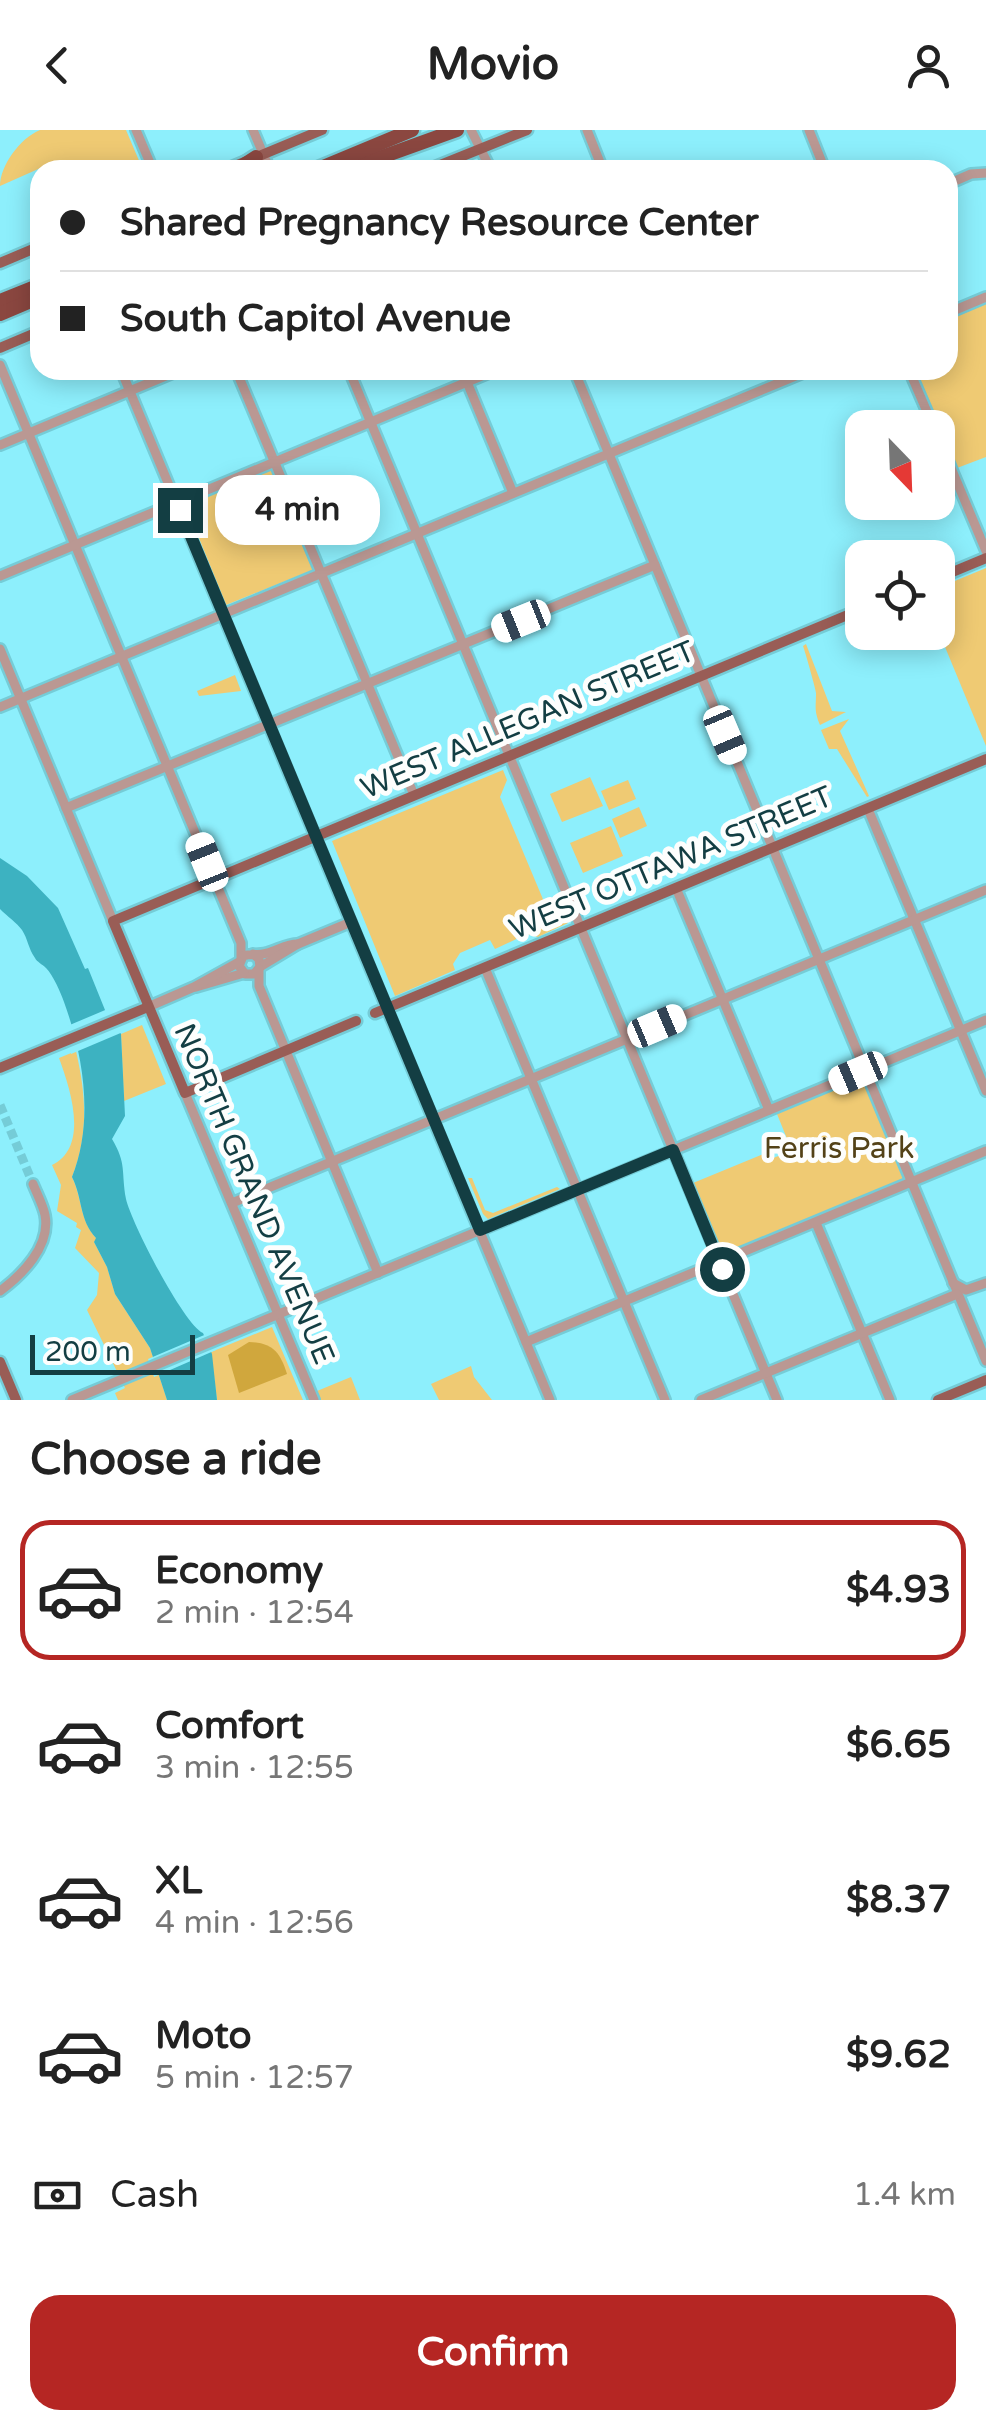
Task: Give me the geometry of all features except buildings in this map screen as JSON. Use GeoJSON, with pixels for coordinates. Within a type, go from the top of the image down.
{"type":"FeatureCollection","features":[{"type":"Feature","properties":{"kind":"highway"},"geometry":{"type":"LineString","coordinates":[[355,160],[400,130]]}},
{"type":"Feature","properties":{"kind":"highway"},"geometry":{"type":"LineString","coordinates":[[357,160],[412,130]]}},
{"type":"Feature","properties":{"kind":"highway"},"geometry":{"type":"LineString","coordinates":[[362,160],[443,130]]}},
{"type":"Feature","properties":{"kind":"highway"},"geometry":{"type":"LineString","coordinates":[[364,160],[457,130]]}},
{"type":"Feature","properties":{"kind":"highway"},"geometry":{"type":"LineString","coordinates":[[252,160],[259,156]]}},
{"type":"Feature","properties":{"kind":"highway"},"geometry":{"type":"LineString","coordinates":[[4,300],[30,288]]}},
{"type":"Feature","properties":{"kind":"highway"},"geometry":{"type":"LineString","coordinates":[[0,316],[30,304]]}},
{"type":"Feature","properties":{"kind":"main road"},"geometry":{"type":"LineString","coordinates":[[249,160],[322,130]]}},
{"type":"Feature","properties":{"kind":"main road"},"geometry":{"type":"LineString","coordinates":[[453,160],[526,130]]}},
{"type":"Feature","properties":{"kind":"main road"},"geometry":{"type":"LineString","coordinates":[[0,262],[30,250]]}},
{"type":"Feature","properties":{"kind":"main road"},"geometry":{"type":"LineString","coordinates":[[0,348],[30,335]]}},
{"type":"Feature","properties":{"kind":"main road"},"geometry":{"type":"LineString","coordinates":[[955,570],[986,555]]}},
{"type":"Feature","properties":{"kind":"main road","name":"WEST ALLEGAN STREET"},"geometry":{"type":"LineString","coordinates":[[113,921],[845,616]]}},
{"type":"Feature","properties":{"kind":"main road","name":"WEST OTTAWA STREET"},"geometry":{"type":"LineString","coordinates":[[375,1013],[986,759]]}},
{"type":"Feature","properties":{"kind":"main road","name":"NORTH GRAND AVENUE"},"geometry":{"type":"LineString","coordinates":[[113,921],[185,1092]]}},
{"type":"Feature","properties":{"kind":"main road"},"geometry":{"type":"LineString","coordinates":[[0,1068],[148,1007]]}},
{"type":"Feature","properties":{"kind":"main road"},"geometry":{"type":"LineString","coordinates":[[185,1092],[356,1022]]}},
{"type":"Feature","properties":{"kind":"main road"},"geometry":{"type":"LineString","coordinates":[[0,1362],[16,1400]]}},
{"type":"Feature","properties":{"kind":"main road"},"geometry":{"type":"LineString","coordinates":[[938,1400],[986,1380]]}},
{"type":"Feature","properties":{"kind":"street"},"geometry":{"type":"LineString","coordinates":[[136,130],[149,160]]}},
{"type":"Feature","properties":{"kind":"street"},"geometry":{"type":"LineString","coordinates":[[252,130],[262,160]]}},
{"type":"Feature","properties":{"kind":"street"},"geometry":{"type":"LineString","coordinates":[[471,130],[486,160]]}},
{"type":"Feature","properties":{"kind":"street"},"geometry":{"type":"LineString","coordinates":[[586,130],[599,160]]}},
{"type":"Feature","properties":{"kind":"street"},"geometry":{"type":"LineString","coordinates":[[808,130],[821,160]]}},
{"type":"Feature","properties":{"kind":"street"},"geometry":{"type":"LineString","coordinates":[[958,180],[986,173]]}},
{"type":"Feature","properties":{"kind":"street"},"geometry":{"type":"LineString","coordinates":[[958,309],[986,296]]}},
{"type":"Feature","properties":{"kind":"street"},"geometry":{"type":"LineString","coordinates":[[0,364],[240,943],[245,974],[259,986]]}},
{"type":"Feature","properties":{"kind":"street"},"geometry":{"type":"LineString","coordinates":[[125,380],[550,1400]]}},
{"type":"Feature","properties":{"kind":"street"},"geometry":{"type":"LineString","coordinates":[[0,446],[156,380]]}},
{"type":"Feature","properties":{"kind":"street"},"geometry":{"type":"LineString","coordinates":[[240,380],[414,795]]}},
{"type":"Feature","properties":{"kind":"street"},"geometry":{"type":"LineString","coordinates":[[353,380],[777,1400]]}},
{"type":"Feature","properties":{"kind":"street"},"geometry":{"type":"LineString","coordinates":[[0,576],[472,380]]}},
{"type":"Feature","properties":{"kind":"street"},"geometry":{"type":"LineString","coordinates":[[578,380],[986,1361]]}},
{"type":"Feature","properties":{"kind":"street"},"geometry":{"type":"LineString","coordinates":[[0,707],[786,380]]}},
{"type":"Feature","properties":{"kind":"street"},"geometry":{"type":"LineString","coordinates":[[914,380],[927,410]]}},
{"type":"Feature","properties":{"kind":"street"},"geometry":{"type":"LineString","coordinates":[[467,382],[513,493]]}},
{"type":"Feature","properties":{"kind":"street"},"geometry":{"type":"LineString","coordinates":[[955,479],[986,555]]}},
{"type":"Feature","properties":{"kind":"street"},"geometry":{"type":"LineString","coordinates":[[66,808],[655,565]]}},
{"type":"Feature","properties":{"kind":"street"},"geometry":{"type":"LineString","coordinates":[[0,649],[113,921]]}},
{"type":"Feature","properties":{"kind":"street"},"geometry":{"type":"LineString","coordinates":[[868,808],[986,1091]]}},
{"type":"Feature","properties":{"kind":"street"},"geometry":{"type":"LineString","coordinates":[[676,888],[769,1110]]}},
{"type":"Feature","properties":{"kind":"street"},"geometry":{"type":"LineString","coordinates":[[232,1203],[986,890]]}},
{"type":"Feature","properties":{"kind":"street"},"geometry":{"type":"LineString","coordinates":[[194,988],[254,974],[298,944],[351,922]]}},
{"type":"Feature","properties":{"kind":"street"},"geometry":{"type":"LineString","coordinates":[[240,943],[259,958],[259,986],[378,1272]]}},
{"type":"Feature","properties":{"kind":"street"},"geometry":{"type":"LineString","coordinates":[[148,1007],[194,988],[252,954],[298,944]]}},
{"type":"Feature","properties":{"kind":"street"},"geometry":{"type":"LineString","coordinates":[[484,968],[665,1400]]}},
{"type":"Feature","properties":{"kind":"street"},"geometry":{"type":"LineString","coordinates":[[72,1400],[986,1020]]}},
{"type":"Feature","properties":{"kind":"street","name":"NORTH GRAND AVENUE"},"geometry":{"type":"LineString","coordinates":[[185,1092],[314,1400]]}},
{"type":"Feature","properties":{"kind":"street"},"geometry":{"type":"LineString","coordinates":[[526,1342],[986,1151]]}},
{"type":"Feature","properties":{"kind":"street"},"geometry":{"type":"LineString","coordinates":[[0,1291],[27,1267],[45,1230],[46,1216],[33,1184]]}},
{"type":"Feature","properties":{"kind":"street"},"geometry":{"type":"LineString","coordinates":[[816,1223],[890,1400]]}},
{"type":"Feature","properties":{"kind":"street"},"geometry":{"type":"LineString","coordinates":[[953,1283],[972,1289],[986,1283]]}},
{"type":"Feature","properties":{"kind":"street"},"geometry":{"type":"LineString","coordinates":[[701,1400],[957,1294]]}},
{"type":"Feature","properties":{"kind":"green space"},"geometry":{"type":"Polygon","coordinates":[[[40,130],[126,130],[139,160],[30,160],[30,173],[0,186],[12,153],[40,130]]]}},
{"type":"Feature","properties":{"kind":"green space"},"geometry":{"type":"Polygon","coordinates":[[[986,303],[986,457],[957,468],[955,410],[932,410],[919,380],[958,380],[958,314],[986,303]]]}},
{"type":"Feature","properties":{"kind":"green space"},"geometry":{"type":"Polygon","coordinates":[[[271,468],[315,569],[226,605],[186,506],[271,468]]]}},
{"type":"Feature","properties":{"kind":"green space"},"geometry":{"type":"Polygon","coordinates":[[[986,568],[986,746],[946,650],[955,650],[955,581],[986,568]]]}},
{"type":"Feature","properties":{"kind":"green space"},"geometry":{"type":"Polygon","coordinates":[[[806,644],[832,711],[846,712],[820,725],[816,690],[803,646],[806,644]]]}},
{"type":"Feature","properties":{"kind":"green space"},"geometry":{"type":"Polygon","coordinates":[[[235,675],[241,691],[199,696],[197,691],[235,675]]]}},
{"type":"Feature","properties":{"kind":"green space"},"geometry":{"type":"Polygon","coordinates":[[[849,719],[840,731],[867,797],[837,749],[829,749],[821,730],[849,719]]]}},
{"type":"Feature","properties":{"kind":"green space"},"geometry":{"type":"Polygon","coordinates":[[[503,770],[507,780],[500,797],[545,904],[563,912],[568,923],[538,937],[527,934],[495,949],[490,940],[460,953],[453,964],[455,970],[395,996],[332,841],[503,770]]]}},
{"type":"Feature","properties":{"kind":"green space"},"geometry":{"type":"Polygon","coordinates":[[[590,777],[603,806],[562,822],[550,794],[590,777]]]}},
{"type":"Feature","properties":{"kind":"green space"},"geometry":{"type":"Polygon","coordinates":[[[628,780],[636,799],[609,810],[601,791],[628,780]]]}},
{"type":"Feature","properties":{"kind":"green space"},"geometry":{"type":"Polygon","coordinates":[[[639,807],[647,826],[620,838],[612,819],[639,807]]]}},
{"type":"Feature","properties":{"kind":"green space"},"geometry":{"type":"Polygon","coordinates":[[[611,826],[623,856],[583,873],[570,843],[611,826]]]}},
{"type":"Feature","properties":{"kind":"green space"},"geometry":{"type":"Polygon","coordinates":[[[142,1025],[166,1084],[124,1101],[121,1034],[142,1025]]]}},
{"type":"Feature","properties":{"kind":"green space"},"geometry":{"type":"Polygon","coordinates":[[[76,1051],[84,1114],[72,1177],[115,1294],[150,1348],[167,1400],[118,1400],[115,1393],[125,1388],[87,1310],[97,1295],[99,1273],[75,1248],[81,1230],[77,1223],[57,1211],[61,1185],[52,1165],[64,1156],[74,1131],[72,1100],[59,1058],[76,1051]]]}},
{"type":"Feature","properties":{"kind":"green space","name":"Ferris Park"},"geometry":{"type":"Polygon","coordinates":[[[862,1078],[903,1179],[723,1253],[693,1183],[768,1152],[773,1158],[792,1151],[777,1114],[862,1078]]]}},
{"type":"Feature","properties":{"kind":"green space"},"geometry":{"type":"Polygon","coordinates":[[[468,1178],[472,1178],[485,1210],[493,1213],[560,1189],[488,1219],[468,1178]]]}},
{"type":"Feature","properties":{"kind":"green space"},"geometry":{"type":"Polygon","coordinates":[[[272,1327],[303,1400],[217,1400],[211,1352],[272,1327]]]}},
{"type":"Feature","properties":{"kind":"green space"},"geometry":{"type":"Polygon","coordinates":[[[471,1366],[474,1377],[492,1400],[439,1400],[431,1384],[471,1366]]]}},
{"type":"Feature","properties":{"kind":"green space"},"geometry":{"type":"Polygon","coordinates":[[[351,1377],[360,1400],[321,1400],[317,1391],[351,1377]]]}},
{"type":"Feature","properties":{"kind":"shaded area"},"geometry":{"type":"Polygon","coordinates":[[[249,1342],[274,1350],[287,1374],[239,1393],[228,1355],[249,1342]]]}},
{"type":"Feature","properties":{"kind":"water"},"geometry":{"type":"Polygon","coordinates":[[[0,858],[27,876],[58,908],[105,1010],[121,1034],[125,1116],[112,1139],[122,1162],[126,1199],[172,1293],[203,1333],[212,1354],[217,1400],[167,1400],[150,1348],[115,1294],[94,1242],[96,1238],[87,1224],[72,1177],[79,1156],[84,1112],[77,1045],[54,979],[36,959],[22,930],[0,909],[0,858]]]}},
{"type":"Feature","properties":{"kind":"pier"},"geometry":{"type":"Polygon","coordinates":[[[110,1008],[123,1032],[71,1054],[65,1027],[110,1008]]]}},
{"type":"Feature","properties":{"kind":"pier"},"geometry":{"type":"Polygon","coordinates":[[[209,1333],[216,1350],[154,1377],[148,1359],[209,1333]]]}},
{"type":"Feature","properties":{"kind":"tunnel"},"geometry":{"type":"LineString","coordinates":[[0,1105],[33,1184]]}},
{"type":"Feature","properties":{"kind":"route"},"geometry":{"type":"LineString","coordinates":[[180,510],[480,1230],[673,1150],[722,1269]]}}]}
